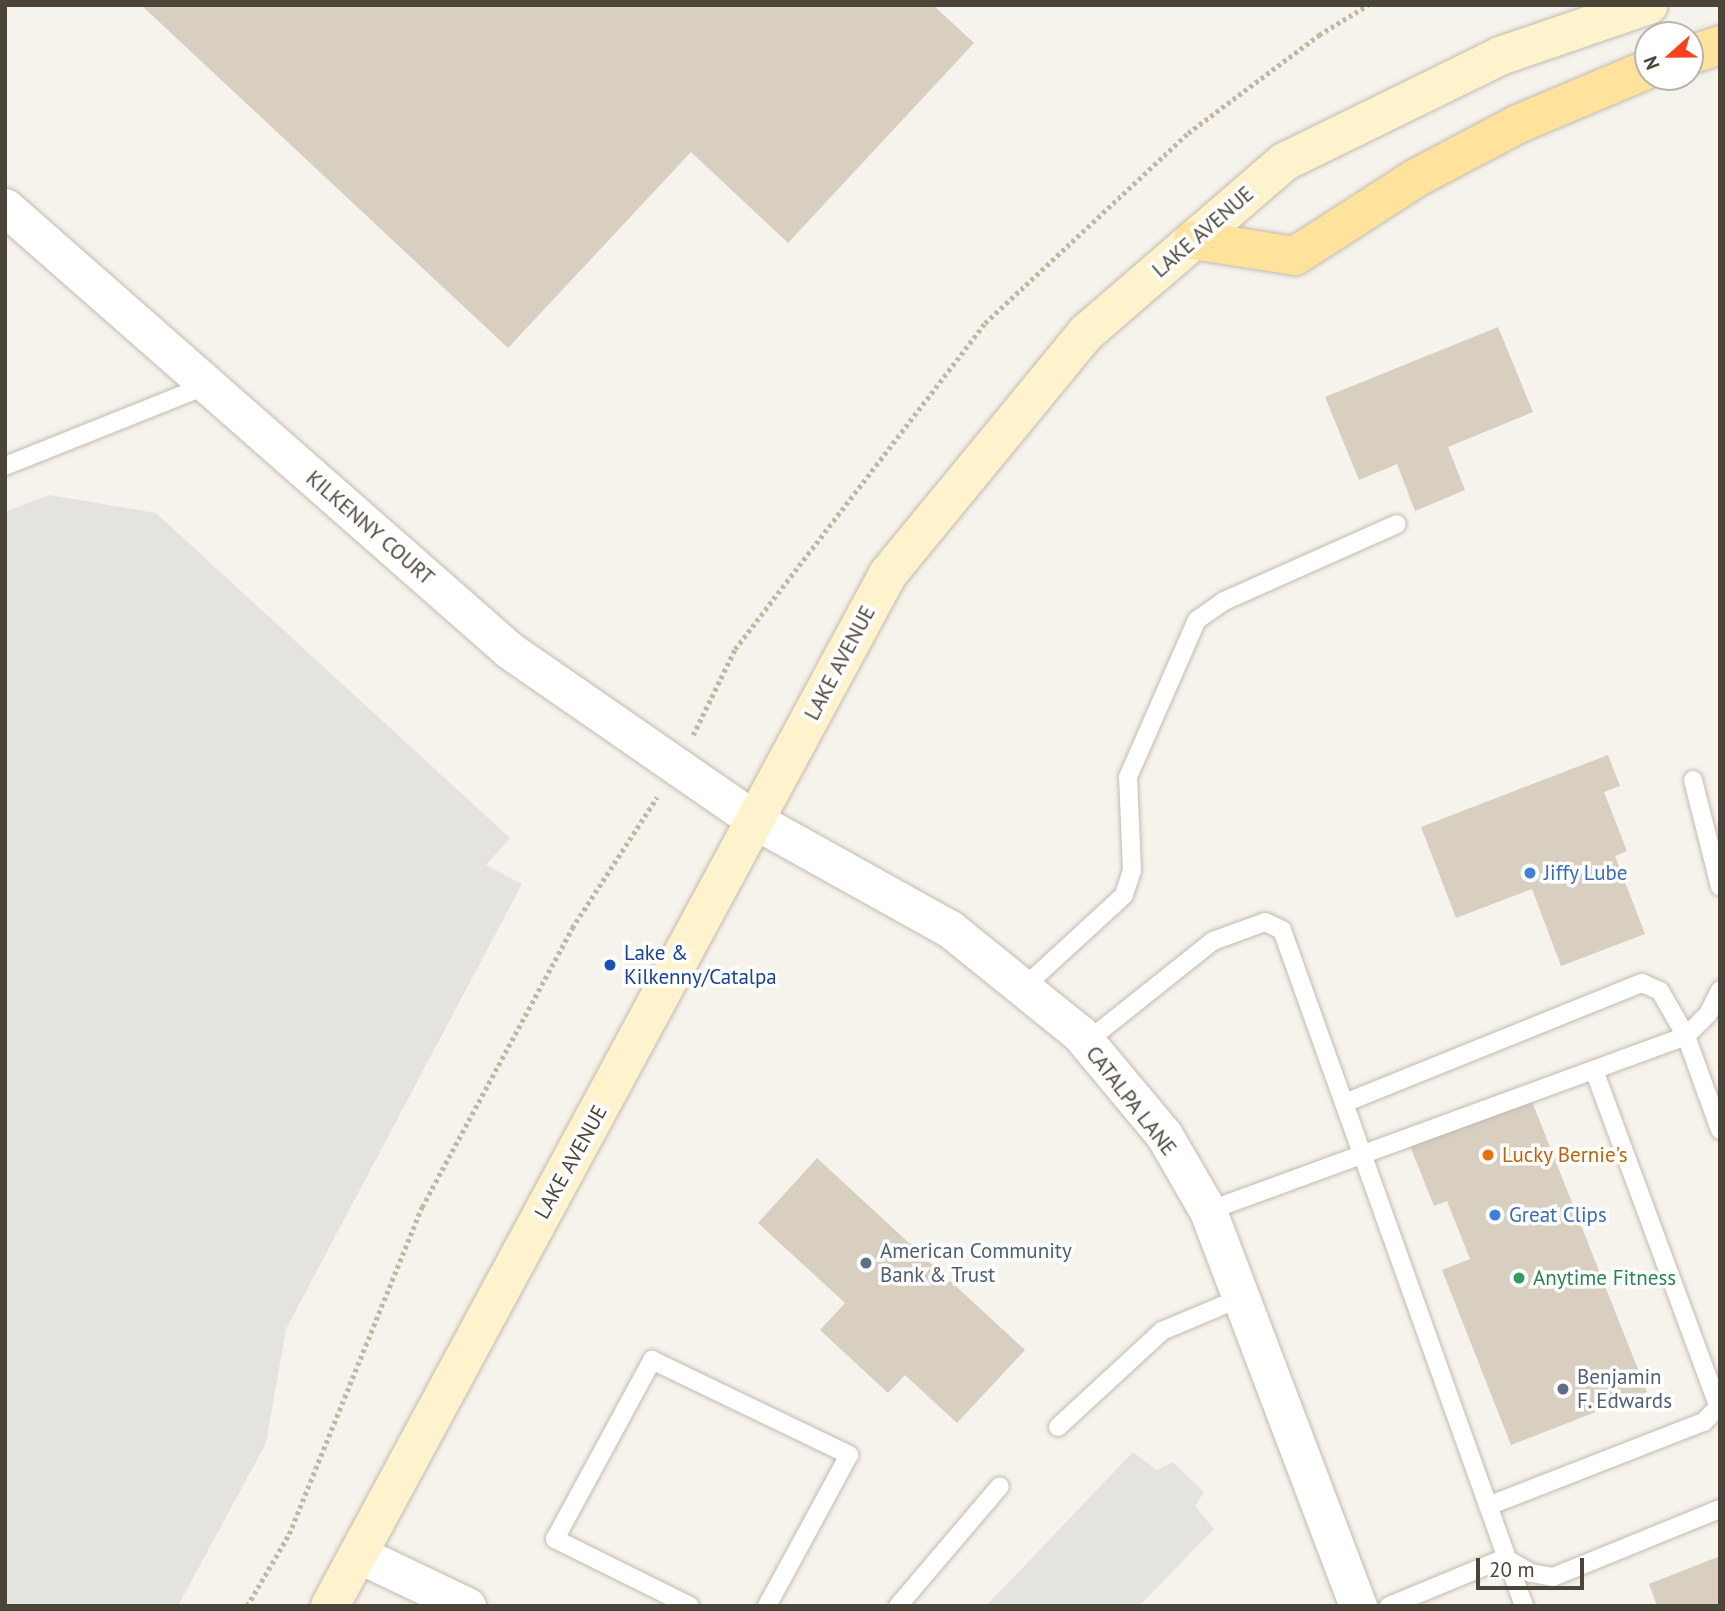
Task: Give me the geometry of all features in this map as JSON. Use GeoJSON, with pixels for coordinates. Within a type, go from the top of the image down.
{"type":"FeatureCollection","features":[{"type":"Feature","properties":{"kind":"main road"},"geometry":{"type":"LineString","coordinates":[[1194,240],[1295,256],[1416,178],[1518,124],[1634,75]]}},
{"type":"Feature","properties":{"kind":"street","name":"LAKE AVENUE"},"geometry":{"type":"LineString","coordinates":[[330,1606],[888,573],[1086,333],[1284,162],[1500,56],[1649,5]]}},
{"type":"Feature","properties":{"kind":"street","name":"KILKENNY COURT"},"geometry":{"type":"LineString","coordinates":[[5,207],[509,650],[756,821]]}},
{"type":"Feature","properties":{"kind":"street","name":"CATALPA LANE"},"geometry":{"type":"LineString","coordinates":[[756,821],[950,929],[1085,1043],[1164,1135],[1208,1211],[1358,1606]]}},
{"type":"Feature","properties":{"kind":"street"},"geometry":{"type":"LineString","coordinates":[[358,1554],[467,1606]]}},
{"type":"Feature","properties":{"kind":"lane"},"geometry":{"type":"LineString","coordinates":[[5,466],[208,385]]}},
{"type":"Feature","properties":{"kind":"lane"},"geometry":{"type":"LineString","coordinates":[[1023,988],[1124,895],[1132,871],[1128,777],[1196,620],[1224,601],[1397,524]]}},
{"type":"Feature","properties":{"kind":"lane"},"geometry":{"type":"LineString","coordinates":[[1693,780],[1720,887]]}},
{"type":"Feature","properties":{"kind":"lane"},"geometry":{"type":"LineString","coordinates":[[1085,1043],[1213,941],[1265,922],[1282,930],[1348,1102],[1505,1558],[1524,1606]]}},
{"type":"Feature","properties":{"kind":"lane"},"geometry":{"type":"LineString","coordinates":[[1348,1102],[1642,983],[1660,991],[1685,1036],[1720,1130]]}},
{"type":"Feature","properties":{"kind":"lane"},"geometry":{"type":"LineString","coordinates":[[1208,1211],[1685,1036],[1708,1014],[1720,990]]}},
{"type":"Feature","properties":{"kind":"lane"},"geometry":{"type":"LineString","coordinates":[[1488,1506],[1704,1422],[1719,1405],[1594,1070]]}},
{"type":"Feature","properties":{"kind":"lane"},"geometry":{"type":"LineString","coordinates":[[1058,1427],[1162,1331],[1240,1298]]}},
{"type":"Feature","properties":{"kind":"lane"},"geometry":{"type":"LineString","coordinates":[[690,1606],[555,1539],[652,1360],[849,1455],[767,1606]]}},
{"type":"Feature","properties":{"kind":"lane"},"geometry":{"type":"LineString","coordinates":[[898,1606],[1000,1486]]}},
{"type":"Feature","properties":{"kind":"lane"},"geometry":{"type":"LineString","coordinates":[[1505,1558],[1531,1573],[1553,1577],[1720,1509]]}},
{"type":"Feature","properties":{"kind":"lane"},"geometry":{"type":"LineString","coordinates":[[1389,1606],[1505,1558]]}},
{"type":"Feature","properties":{"kind":"path"},"geometry":{"type":"LineString","coordinates":[[247,1606],[289,1534],[422,1207],[572,928],[677,767],[735,649],[985,323],[1188,133],[1319,35],[1368,5]]}},
{"type":"Feature","properties":{"kind":"shaded area"},"geometry":{"type":"Polygon","coordinates":[[[49,495],[156,513],[510,838],[486,865],[522,884],[286,1329],[266,1443],[178,1606],[5,1606],[5,512],[49,495]]]}},
{"type":"Feature","properties":{"kind":"shaded area"},"geometry":{"type":"Polygon","coordinates":[[[1133,1452],[1157,1470],[1173,1462],[1204,1492],[1195,1506],[1214,1529],[1139,1606],[986,1606],[1133,1452]]]}},
{"type":"Feature","properties":{"kind":"building"},"geometry":{"type":"Polygon","coordinates":[[[141,5],[933,5],[974,43],[788,243],[691,152],[508,348],[141,5]]]}},
{"type":"Feature","properties":{"kind":"building"},"geometry":{"type":"Polygon","coordinates":[[[1498,327],[1533,412],[1448,447],[1465,490],[1415,511],[1397,464],[1359,480],[1325,397],[1498,327]]]}},
{"type":"Feature","properties":{"kind":"building","name":"Jiffy Lube"},"geometry":{"type":"Polygon","coordinates":[[[1608,755],[1620,786],[1604,792],[1627,851],[1615,856],[1645,934],[1561,966],[1532,889],[1456,918],[1421,827],[1608,755]]]}},
{"type":"Feature","properties":{"kind":"building"},"geometry":{"type":"Polygon","coordinates":[[[1531,1099],[1647,1392],[1511,1445],[1442,1270],[1470,1259],[1447,1201],[1434,1206],[1410,1146],[1531,1099]]]}},
{"type":"Feature","properties":{"kind":"building","name":"American Community Bank & Trust"},"geometry":{"type":"Polygon","coordinates":[[[817,1158],[1025,1350],[957,1423],[905,1375],[888,1393],[820,1330],[845,1303],[758,1223],[817,1158]]]}},
{"type":"Feature","properties":{"kind":"building"},"geometry":{"type":"Polygon","coordinates":[[[1720,1556],[1720,1606],[1657,1606],[1649,1584],[1720,1556]]]}},
{"type":"Feature","properties":{"kind":"place","name":"Jiffy Lube"},"geometry":{"type":"Point","coordinates":[1530,873]}},
{"type":"Feature","properties":{"kind":"place","name":"Lake & Kilkenny/Catalpa"},"geometry":{"type":"Point","coordinates":[610,965]}},
{"type":"Feature","properties":{"kind":"place","name":"Lucky Bernie's"},"geometry":{"type":"Point","coordinates":[1488,1155]}},
{"type":"Feature","properties":{"kind":"place","name":"Great Clips"},"geometry":{"type":"Point","coordinates":[1495,1215]}},
{"type":"Feature","properties":{"kind":"place","name":"American Community Bank & Trust"},"geometry":{"type":"Point","coordinates":[866,1263]}},
{"type":"Feature","properties":{"kind":"place","name":"Anytime Fitness"},"geometry":{"type":"Point","coordinates":[1519,1278]}},
{"type":"Feature","properties":{"kind":"place","name":"Benjamin F. Edwards"},"geometry":{"type":"Point","coordinates":[1563,1389]}}]}
